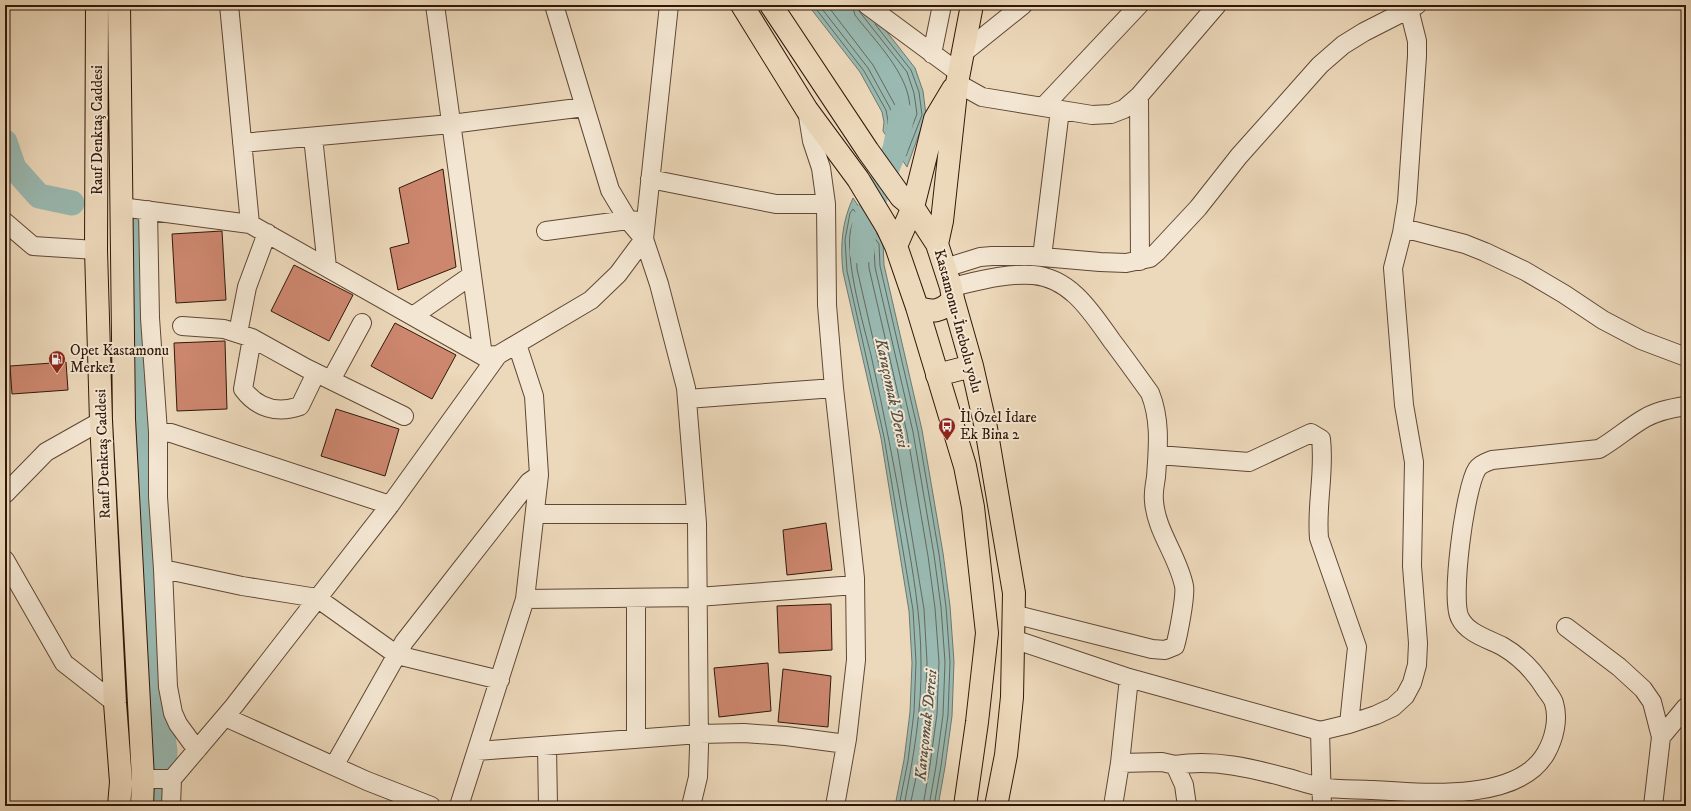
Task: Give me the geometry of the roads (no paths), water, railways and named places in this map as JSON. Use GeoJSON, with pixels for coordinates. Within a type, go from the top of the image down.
{"type":"FeatureCollection","features":[{"type":"Feature","properties":{"kind":"main road","name":"Rauf Denktaş Caddesi"},"geometry":{"type":"LineString","coordinates":[[97,5],[96,250],[101,421],[114,703],[121,782],[119,806]]}},
{"type":"Feature","properties":{"kind":"main road","name":"Rauf Denktaş Caddesi"},"geometry":{"type":"LineString","coordinates":[[119,5],[124,419],[143,779],[142,806]]}},
{"type":"Feature","properties":{"kind":"main road"},"geometry":{"type":"LineString","coordinates":[[742,5],[807,110],[858,180],[892,237],[917,308],[965,466],[973,507],[987,632],[977,722],[965,806]]}},
{"type":"Feature","properties":{"kind":"main road","name":"Kastamonu-İnebolu yolu"},"geometry":{"type":"LineString","coordinates":[[771,5],[868,151],[937,244],[950,285],[972,366],[986,428],[1012,585],[1012,697],[1006,755],[996,806]]}},
{"type":"Feature","properties":{"kind":"main road"},"geometry":{"type":"LineString","coordinates":[[937,244],[942,221],[959,70],[972,5]]}},
{"type":"Feature","properties":{"kind":"main road"},"geometry":{"type":"LineString","coordinates":[[892,237],[907,202],[935,119],[959,70]]}},
{"type":"Feature","properties":{"kind":"main road"},"geometry":{"type":"LineString","coordinates":[[917,308],[925,311],[938,310],[947,307],[950,285]]}},
{"type":"Feature","properties":{"kind":"main road"},"geometry":{"type":"LineString","coordinates":[[937,376],[972,366]]}},
{"type":"Feature","properties":{"kind":"street"},"geometry":{"type":"LineString","coordinates":[[229,5],[250,224]]}},
{"type":"Feature","properties":{"kind":"street"},"geometry":{"type":"LineString","coordinates":[[434,5],[472,275],[490,355]]}},
{"type":"Feature","properties":{"kind":"street"},"geometry":{"type":"LineString","coordinates":[[554,5],[610,190],[628,220],[645,231]]}},
{"type":"Feature","properties":{"kind":"street"},"geometry":{"type":"LineString","coordinates":[[669,5],[645,231],[686,388],[687,399],[696,514],[698,597],[698,777],[691,806]]}},
{"type":"Feature","properties":{"kind":"street"},"geometry":{"type":"LineString","coordinates":[[867,5],[932,54],[959,70],[982,97],[1092,115],[1111,114],[1124,109],[1139,96],[1217,5]]}},
{"type":"Feature","properties":{"kind":"street"},"geometry":{"type":"LineString","coordinates":[[932,54],[942,5]]}},
{"type":"Feature","properties":{"kind":"street"},"geometry":{"type":"LineString","coordinates":[[959,70],[1022,5]]}},
{"type":"Feature","properties":{"kind":"street"},"geometry":{"type":"LineString","coordinates":[[1042,257],[1052,108],[1139,5]]}},
{"type":"Feature","properties":{"kind":"street"},"geometry":{"type":"LineString","coordinates":[[950,285],[980,258],[992,256],[1042,257],[1126,263],[1150,258],[1198,208],[1239,156],[1320,65],[1349,42],[1413,7],[1417,41],[1407,202],[1403,228],[1393,268],[1404,405],[1414,462],[1412,566],[1418,644],[1417,666],[1412,683],[1405,696],[1393,707],[1376,715],[1349,724],[1320,731],[1129,678],[1013,639]]}},
{"type":"Feature","properties":{"kind":"street"},"geometry":{"type":"LineString","coordinates":[[1139,96],[1140,261]]}},
{"type":"Feature","properties":{"kind":"street"},"geometry":{"type":"LineString","coordinates":[[242,143],[451,124],[585,107]]}},
{"type":"Feature","properties":{"kind":"street"},"geometry":{"type":"LineString","coordinates":[[807,110],[812,141],[821,168],[826,204],[827,305],[834,388],[855,585],[856,660],[846,744],[835,806]]}},
{"type":"Feature","properties":{"kind":"street"},"geometry":{"type":"LineString","coordinates":[[313,137],[327,267]]}},
{"type":"Feature","properties":{"kind":"street"},"geometry":{"type":"LineString","coordinates":[[650,179],[776,204],[826,204]]}},
{"type":"Feature","properties":{"kind":"street"},"geometry":{"type":"LineString","coordinates":[[122,207],[250,224],[413,316],[490,355]]}},
{"type":"Feature","properties":{"kind":"street"},"geometry":{"type":"LineString","coordinates":[[148,210],[150,318],[158,432],[158,498],[170,700],[178,724],[197,750]]}},
{"type":"Feature","properties":{"kind":"street"},"geometry":{"type":"LineString","coordinates":[[546,232],[628,220]]}},
{"type":"Feature","properties":{"kind":"street"},"geometry":{"type":"LineString","coordinates":[[5,222],[33,246],[96,250]]}},
{"type":"Feature","properties":{"kind":"street"},"geometry":{"type":"LineString","coordinates":[[1403,228],[1465,244],[1485,252],[1525,271],[1564,294],[1603,320],[1635,337],[1664,350],[1686,357]]}},
{"type":"Feature","properties":{"kind":"street"},"geometry":{"type":"LineString","coordinates":[[171,806],[172,779],[225,717],[390,505],[490,355],[517,344],[591,300],[618,274],[645,231]]}},
{"type":"Feature","properties":{"kind":"street"},"geometry":{"type":"LineString","coordinates":[[267,234],[247,287],[243,388],[248,395],[260,405],[272,409],[284,410],[300,406],[362,323]]}},
{"type":"Feature","properties":{"kind":"street"},"geometry":{"type":"LineString","coordinates":[[950,285],[1016,274],[1052,278],[1066,286],[1087,306],[1150,393],[1155,406],[1159,437],[1154,500],[1157,520],[1177,562],[1185,588],[1178,636],[1175,646],[1165,650],[1152,649],[1013,614]]}},
{"type":"Feature","properties":{"kind":"street"},"geometry":{"type":"LineString","coordinates":[[413,316],[472,275]]}},
{"type":"Feature","properties":{"kind":"street"},"geometry":{"type":"LineString","coordinates":[[182,326],[224,329],[245,335],[323,377],[404,416]]}},
{"type":"Feature","properties":{"kind":"street"},"geometry":{"type":"LineString","coordinates":[[459,806],[525,599],[539,475],[534,396],[517,344]]}},
{"type":"Feature","properties":{"kind":"street"},"geometry":{"type":"LineString","coordinates":[[687,399],[834,388]]}},
{"type":"Feature","properties":{"kind":"street"},"geometry":{"type":"LineString","coordinates":[[1120,763],[1162,762],[1175,765],[1189,763],[1234,765],[1321,787],[1430,794],[1471,791],[1504,785],[1535,767],[1546,753],[1556,724],[1554,702],[1528,665],[1504,648],[1464,626],[1457,610],[1457,563],[1462,529],[1473,478],[1477,468],[1492,460],[1598,449],[1644,418],[1658,412],[1686,406]]}},
{"type":"Feature","properties":{"kind":"street"},"geometry":{"type":"LineString","coordinates":[[5,494],[46,452],[101,421]]}},
{"type":"Feature","properties":{"kind":"street"},"geometry":{"type":"LineString","coordinates":[[158,432],[171,434],[390,505]]}},
{"type":"Feature","properties":{"kind":"street"},"geometry":{"type":"LineString","coordinates":[[1158,455],[1249,462],[1311,433],[1321,439],[1323,457],[1318,521],[1319,538],[1357,647],[1349,724]]}},
{"type":"Feature","properties":{"kind":"street"},"geometry":{"type":"LineString","coordinates":[[334,766],[404,642],[529,482],[539,475]]}},
{"type":"Feature","properties":{"kind":"street"},"geometry":{"type":"LineString","coordinates":[[535,514],[696,514]]}},
{"type":"Feature","properties":{"kind":"street"},"geometry":{"type":"LineString","coordinates":[[5,560],[64,662],[114,703]]}},
{"type":"Feature","properties":{"kind":"street"},"geometry":{"type":"LineString","coordinates":[[163,569],[242,586],[317,598],[397,655],[500,680]]}},
{"type":"Feature","properties":{"kind":"street"},"geometry":{"type":"LineString","coordinates":[[525,599],[698,597],[855,585]]}},
{"type":"Feature","properties":{"kind":"street"},"geometry":{"type":"LineString","coordinates":[[636,598],[636,739]]}},
{"type":"Feature","properties":{"kind":"street"},"geometry":{"type":"LineString","coordinates":[[1566,627],[1619,666],[1643,690],[1652,702],[1661,737],[1653,806]]}},
{"type":"Feature","properties":{"kind":"street"},"geometry":{"type":"LineString","coordinates":[[1113,806],[1120,763],[1129,678]]}},
{"type":"Feature","properties":{"kind":"street"},"geometry":{"type":"LineString","coordinates":[[1661,737],[1686,707]]}},
{"type":"Feature","properties":{"kind":"street"},"geometry":{"type":"LineString","coordinates":[[225,717],[334,766],[431,806]]}},
{"type":"Feature","properties":{"kind":"street"},"geometry":{"type":"LineString","coordinates":[[1320,731],[1322,806]]}},
{"type":"Feature","properties":{"kind":"street"},"geometry":{"type":"LineString","coordinates":[[477,751],[699,734],[744,733],[786,736],[846,744]]}},
{"type":"Feature","properties":{"kind":"street"},"geometry":{"type":"LineString","coordinates":[[547,746],[548,806]]}},
{"type":"Feature","properties":{"kind":"street"},"geometry":{"type":"LineString","coordinates":[[1175,765],[1184,785],[1188,806]]}},
{"type":"Feature","properties":{"kind":"street"},"geometry":{"type":"LineString","coordinates":[[143,779],[172,779]]}},
{"type":"Feature","properties":{"kind":"water"},"geometry":{"type":"Polygon","coordinates":[[[808,5],[866,5],[915,68],[923,91],[926,115],[907,167],[883,131],[884,122],[882,112],[860,72],[808,5]]]}},
{"type":"Feature","properties":{"kind":"water"},"geometry":{"type":"Polygon","coordinates":[[[853,198],[883,243],[884,265],[922,430],[943,553],[950,606],[954,662],[952,716],[938,806],[895,806],[904,760],[910,712],[912,663],[909,611],[881,438],[843,272],[842,243],[844,225],[853,198]]]}},
{"type":"Feature","properties":{"kind":"waterway","name":"Karaçomak Deresi"},"geometry":{"type":"LineString","coordinates":[[862,252],[866,219],[895,149],[902,115]]}},
{"type":"Feature","properties":{"kind":"waterway"},"geometry":{"type":"LineString","coordinates":[[5,142],[14,168],[39,196],[72,203]]}},
{"type":"Feature","properties":{"kind":"waterway"},"geometry":{"type":"LineString","coordinates":[[138,224],[141,399],[148,619],[165,751],[163,803]]}},
{"type":"Feature","properties":{"kind":"place","name":"Opet Kastamonu Merkez"},"geometry":{"type":"Point","coordinates":[57,374]}},
{"type":"Feature","properties":{"kind":"place","name":"İl Özel İdare Ek Bina 2"},"geometry":{"type":"Point","coordinates":[947,441]}}]}
